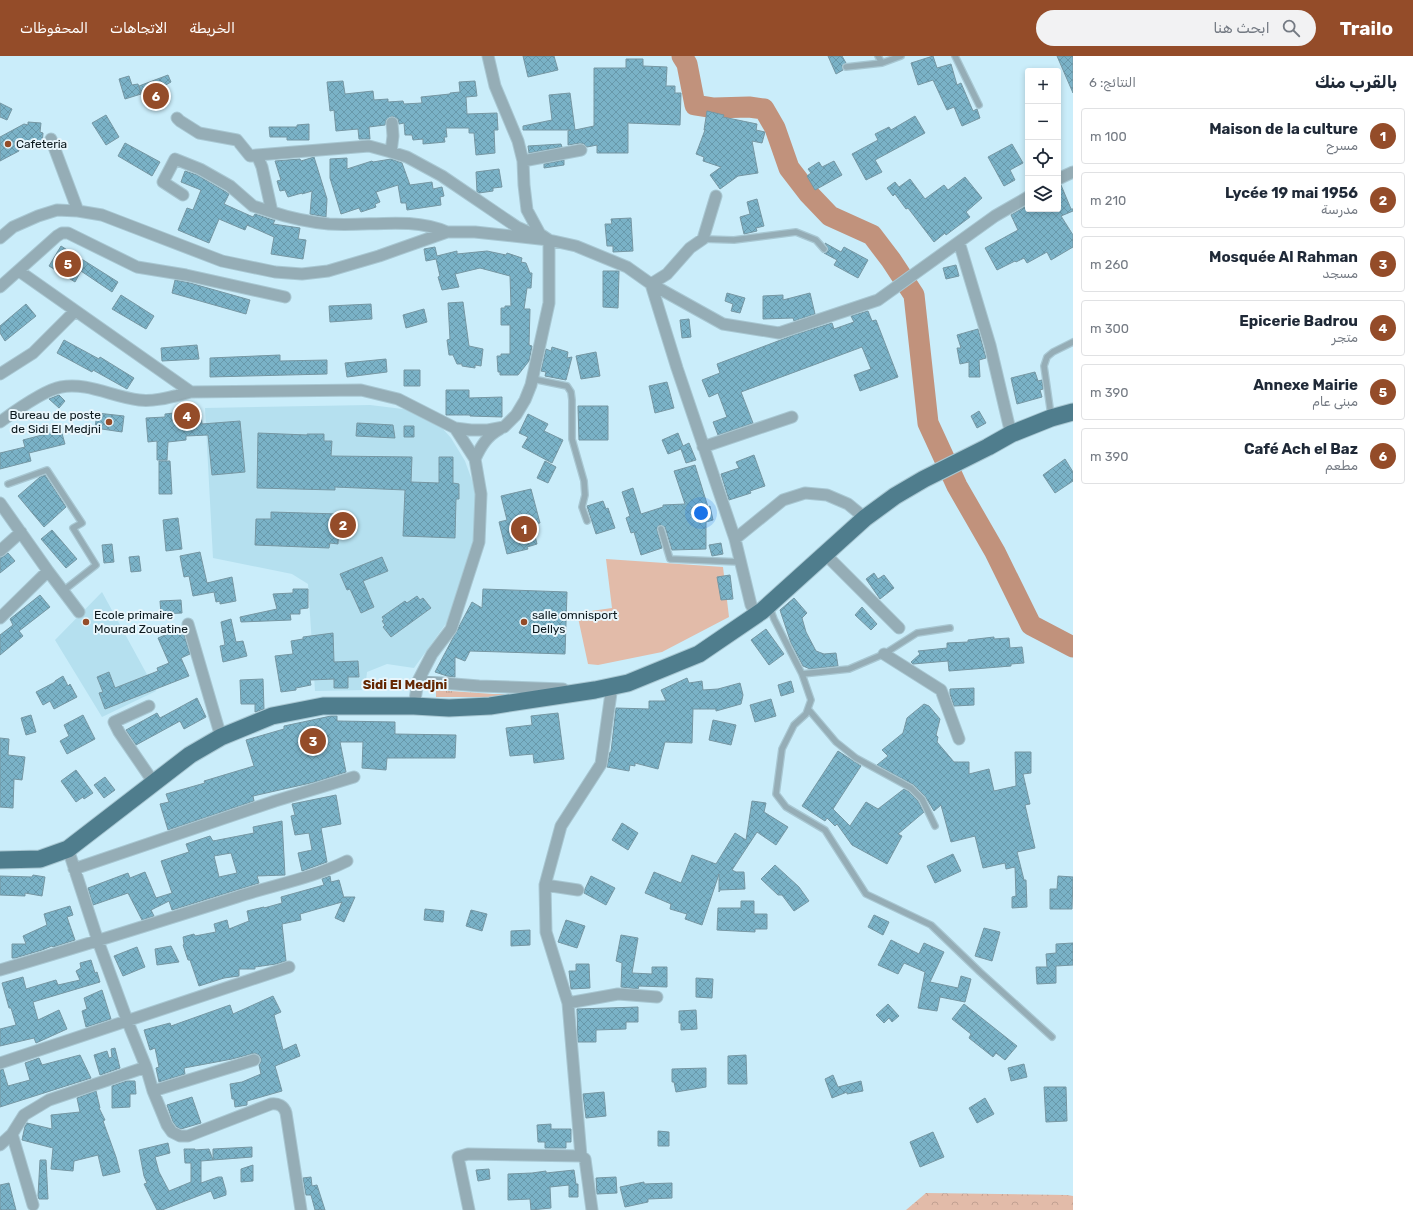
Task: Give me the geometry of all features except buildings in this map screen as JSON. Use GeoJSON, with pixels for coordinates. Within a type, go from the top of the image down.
{"type":"FeatureCollection","features":[{"type":"Feature","properties":{"kind":"main road"},"geometry":{"type":"LineString","coordinates":[[0,860],[40,859],[68,849],[190,755],[221,738],[272,716],[323,706],[414,706],[449,708],[490,706],[595,690],[628,683],[699,654],[763,610],[865,518],[895,496],[924,479],[988,448],[1011,434],[1051,418],[1073,412]]}},
{"type":"Feature","properties":{"kind":"street"},"geometry":{"type":"LineString","coordinates":[[488,56],[495,86],[518,141],[524,161],[524,185],[527,210],[540,234],[548,240]]}},
{"type":"Feature","properties":{"kind":"street"},"geometry":{"type":"LineString","coordinates":[[177,118],[199,133],[237,140],[250,156],[369,146],[407,157],[442,176],[517,227],[548,240]]}},
{"type":"Feature","properties":{"kind":"street"},"geometry":{"type":"LineString","coordinates":[[391,152],[393,136],[392,123]]}},
{"type":"Feature","properties":{"kind":"street"},"geometry":{"type":"LineString","coordinates":[[51,139],[78,211]]}},
{"type":"Feature","properties":{"kind":"street"},"geometry":{"type":"LineString","coordinates":[[524,161],[580,150]]}},
{"type":"Feature","properties":{"kind":"street"},"geometry":{"type":"LineString","coordinates":[[257,155],[262,167],[272,212]]}},
{"type":"Feature","properties":{"kind":"street"},"geometry":{"type":"LineString","coordinates":[[182,195],[163,182],[175,159],[200,169],[230,186],[253,206],[287,217],[329,224],[419,224],[434,227],[447,232]]}},
{"type":"Feature","properties":{"kind":"street"},"geometry":{"type":"LineString","coordinates":[[1061,178],[1073,172]]}},
{"type":"Feature","properties":{"kind":"street"},"geometry":{"type":"LineString","coordinates":[[651,284],[667,274],[690,248],[703,239],[716,196]]}},
{"type":"Feature","properties":{"kind":"street"},"geometry":{"type":"LineString","coordinates":[[0,238],[13,227],[38,216],[57,210],[78,211],[102,215],[222,261],[275,272],[302,274],[328,271],[379,256],[447,232],[475,232],[548,240],[576,246],[621,264],[651,284],[723,324],[779,333],[878,300],[995,216],[1025,199]]}},
{"type":"Feature","properties":{"kind":"street"},"geometry":{"type":"LineString","coordinates":[[0,288],[57,236],[62,233],[68,233],[137,267],[186,275],[285,297]]}},
{"type":"Feature","properties":{"kind":"street"},"geometry":{"type":"LineString","coordinates":[[476,459],[486,439],[494,432],[504,427],[516,415],[525,400],[533,379],[549,303],[548,240]]}},
{"type":"Feature","properties":{"kind":"street"},"geometry":{"type":"LineString","coordinates":[[959,242],[990,345],[1011,434]]}},
{"type":"Feature","properties":{"kind":"street"},"geometry":{"type":"LineString","coordinates":[[18,272],[191,392]]}},
{"type":"Feature","properties":{"kind":"street"},"geometry":{"type":"LineString","coordinates":[[651,284],[703,447],[735,539],[751,605],[763,610]]}},
{"type":"Feature","properties":{"kind":"street"},"geometry":{"type":"LineString","coordinates":[[0,374],[33,353],[75,312]]}},
{"type":"Feature","properties":{"kind":"street"},"geometry":{"type":"LineString","coordinates":[[0,422],[49,390],[60,387],[83,386],[115,396],[140,400],[154,400],[191,392],[361,390],[398,399],[455,428],[488,430],[504,427]]}},
{"type":"Feature","properties":{"kind":"street"},"geometry":{"type":"LineString","coordinates":[[703,447],[792,417]]}},
{"type":"Feature","properties":{"kind":"street"},"geometry":{"type":"LineString","coordinates":[[414,706],[418,681],[432,654],[451,629],[479,542],[481,494],[476,459],[455,428]]}},
{"type":"Feature","properties":{"kind":"street"},"geometry":{"type":"LineString","coordinates":[[735,539],[783,500],[805,493],[828,495],[848,504],[865,518]]}},
{"type":"Feature","properties":{"kind":"street"},"geometry":{"type":"LineString","coordinates":[[0,503],[63,592],[79,612]]}},
{"type":"Feature","properties":{"kind":"street"},"geometry":{"type":"LineString","coordinates":[[0,551],[21,532]]}},
{"type":"Feature","properties":{"kind":"street"},"geometry":{"type":"LineString","coordinates":[[825,554],[899,628]]}},
{"type":"Feature","properties":{"kind":"street"},"geometry":{"type":"LineString","coordinates":[[0,618],[48,571]]}},
{"type":"Feature","properties":{"kind":"street"},"geometry":{"type":"LineString","coordinates":[[188,624],[221,738]]}},
{"type":"Feature","properties":{"kind":"street"},"geometry":{"type":"LineString","coordinates":[[884,654],[942,690],[959,739]]}},
{"type":"Feature","properties":{"kind":"street"},"geometry":{"type":"LineString","coordinates":[[418,681],[479,686],[595,690]]}},
{"type":"Feature","properties":{"kind":"street"},"geometry":{"type":"LineString","coordinates":[[592,1210],[585,1159],[581,1156],[568,1003],[546,932],[545,885],[561,826],[601,764],[612,686]]}},
{"type":"Feature","properties":{"kind":"street"},"geometry":{"type":"LineString","coordinates":[[149,706],[114,722],[119,732],[154,783]]}},
{"type":"Feature","properties":{"kind":"street"},"geometry":{"type":"LineString","coordinates":[[74,869],[275,801],[354,777]]}},
{"type":"Feature","properties":{"kind":"street"},"geometry":{"type":"LineString","coordinates":[[68,849],[98,941],[146,1067],[153,1091],[166,1125],[172,1132],[180,1136],[188,1136],[271,1104],[282,1106],[286,1113],[301,1210]]}},
{"type":"Feature","properties":{"kind":"street"},"geometry":{"type":"LineString","coordinates":[[0,970],[329,870],[347,861]]}},
{"type":"Feature","properties":{"kind":"street"},"geometry":{"type":"LineString","coordinates":[[545,885],[578,890]]}},
{"type":"Feature","properties":{"kind":"street"},"geometry":{"type":"LineString","coordinates":[[0,1063],[289,967]]}},
{"type":"Feature","properties":{"kind":"street"},"geometry":{"type":"LineString","coordinates":[[568,1003],[618,994],[657,996]]}},
{"type":"Feature","properties":{"kind":"street"},"geometry":{"type":"LineString","coordinates":[[153,1091],[254,1060]]}},
{"type":"Feature","properties":{"kind":"street"},"geometry":{"type":"LineString","coordinates":[[0,1145],[12,1134],[24,1115],[49,1100],[146,1067]]}},
{"type":"Feature","properties":{"kind":"street"},"geometry":{"type":"LineString","coordinates":[[12,1134],[33,1205]]}},
{"type":"Feature","properties":{"kind":"street"},"geometry":{"type":"LineString","coordinates":[[469,1210],[458,1158],[468,1154],[581,1156]]}},
{"type":"Feature","properties":{"kind":"lane"},"geometry":{"type":"LineString","coordinates":[[878,56],[882,62]]}},
{"type":"Feature","properties":{"kind":"lane"},"geometry":{"type":"LineString","coordinates":[[846,67],[882,62],[901,56]]}},
{"type":"Feature","properties":{"kind":"lane"},"geometry":{"type":"LineString","coordinates":[[955,56],[979,106]]}},
{"type":"Feature","properties":{"kind":"lane"},"geometry":{"type":"LineString","coordinates":[[703,239],[734,240],[796,232],[816,240],[824,249]]}},
{"type":"Feature","properties":{"kind":"lane"},"geometry":{"type":"LineString","coordinates":[[1051,418],[1044,366],[1047,357],[1053,352],[1073,342]]}},
{"type":"Feature","properties":{"kind":"lane"},"geometry":{"type":"LineString","coordinates":[[533,379],[567,386],[571,392],[572,439],[584,481],[585,495],[582,507],[587,521]]}},
{"type":"Feature","properties":{"kind":"lane"},"geometry":{"type":"LineString","coordinates":[[8,484],[47,470],[82,523],[73,528],[96,564],[63,592]]}},
{"type":"Feature","properties":{"kind":"lane"},"geometry":{"type":"LineString","coordinates":[[661,529],[670,558],[740,562]]}},
{"type":"Feature","properties":{"kind":"lane"},"geometry":{"type":"LineString","coordinates":[[763,610],[774,618],[802,674],[811,700],[806,714],[794,725],[782,749],[776,794],[786,807],[826,830],[866,894],[931,925],[980,972],[1052,1037]]}},
{"type":"Feature","properties":{"kind":"lane"},"geometry":{"type":"LineString","coordinates":[[802,674],[849,669],[884,654],[917,633],[950,628]]}},
{"type":"Feature","properties":{"kind":"lane"},"geometry":{"type":"LineString","coordinates":[[808,709],[836,742],[856,758],[911,788],[922,799],[935,826]]}},
{"type":"Feature","properties":{"kind":"shaded area"},"geometry":{"type":"Polygon","coordinates":[[[370,405],[411,410],[436,421],[451,438],[465,461],[477,494],[473,556],[450,618],[414,668],[387,664],[367,672],[365,690],[315,691],[308,584],[292,574],[213,558],[205,408],[370,405]]]}},
{"type":"Feature","properties":{"kind":"shaded area"},"geometry":{"type":"Polygon","coordinates":[[[102,592],[156,691],[102,717],[55,640],[102,592]]]}},
{"type":"Feature","properties":{"kind":"green space"},"geometry":{"type":"Polygon","coordinates":[[[606,559],[723,567],[729,617],[662,652],[598,665],[588,664],[577,613],[612,608],[606,559]]]}},
{"type":"Feature","properties":{"kind":"green space"},"geometry":{"type":"Polygon","coordinates":[[[436,690],[493,694],[522,694],[492,697],[436,697],[436,690]]]}},
{"type":"Feature","properties":{"kind":"green space"},"geometry":{"type":"Polygon","coordinates":[[[926,1193],[1067,1195],[1073,1196],[1073,1210],[906,1210],[926,1193]]]}},
{"type":"Feature","properties":{"kind":"waterway"},"geometry":{"type":"LineString","coordinates":[[682,56],[687,64],[695,105],[714,108],[749,107],[764,109],[775,128],[789,168],[809,194],[830,216],[872,235],[891,260],[914,295],[928,423],[957,486],[995,552],[1031,625],[1073,647]]}},
{"type":"Feature","properties":{"kind":"place","name":"Café Ach el Baz"},"geometry":{"type":"Point","coordinates":[156,96]}},
{"type":"Feature","properties":{"kind":"place","name":"Cafeteria"},"geometry":{"type":"Point","coordinates":[8,144]}},
{"type":"Feature","properties":{"kind":"place","name":"Annexe Mairie"},"geometry":{"type":"Point","coordinates":[68,264]}},
{"type":"Feature","properties":{"kind":"place","name":"Epicerie Badrou"},"geometry":{"type":"Point","coordinates":[187,416]}},
{"type":"Feature","properties":{"kind":"place","name":"Bureau de poste de Sidi El Medjni"},"geometry":{"type":"Point","coordinates":[109,422]}},
{"type":"Feature","properties":{"kind":"place","name":"Lycée 19 mai 1956"},"geometry":{"type":"Point","coordinates":[343,525]}},
{"type":"Feature","properties":{"kind":"place","name":"Maison de la culture"},"geometry":{"type":"Point","coordinates":[524,529]}},
{"type":"Feature","properties":{"kind":"place","name":"Ecole primaire Mourad Zouatine"},"geometry":{"type":"Point","coordinates":[86,622]}},
{"type":"Feature","properties":{"kind":"place","name":"salle omnisport Dellys"},"geometry":{"type":"Point","coordinates":[524,622]}},
{"type":"Feature","properties":{"kind":"place","name":"Mosquée Al Rahman"},"geometry":{"type":"Point","coordinates":[313,741]}},
{"type":"Feature","properties":{"kind":"district","name":"Sidi El Medjni"},"geometry":{"type":"Point","coordinates":[405,684]}}]}
